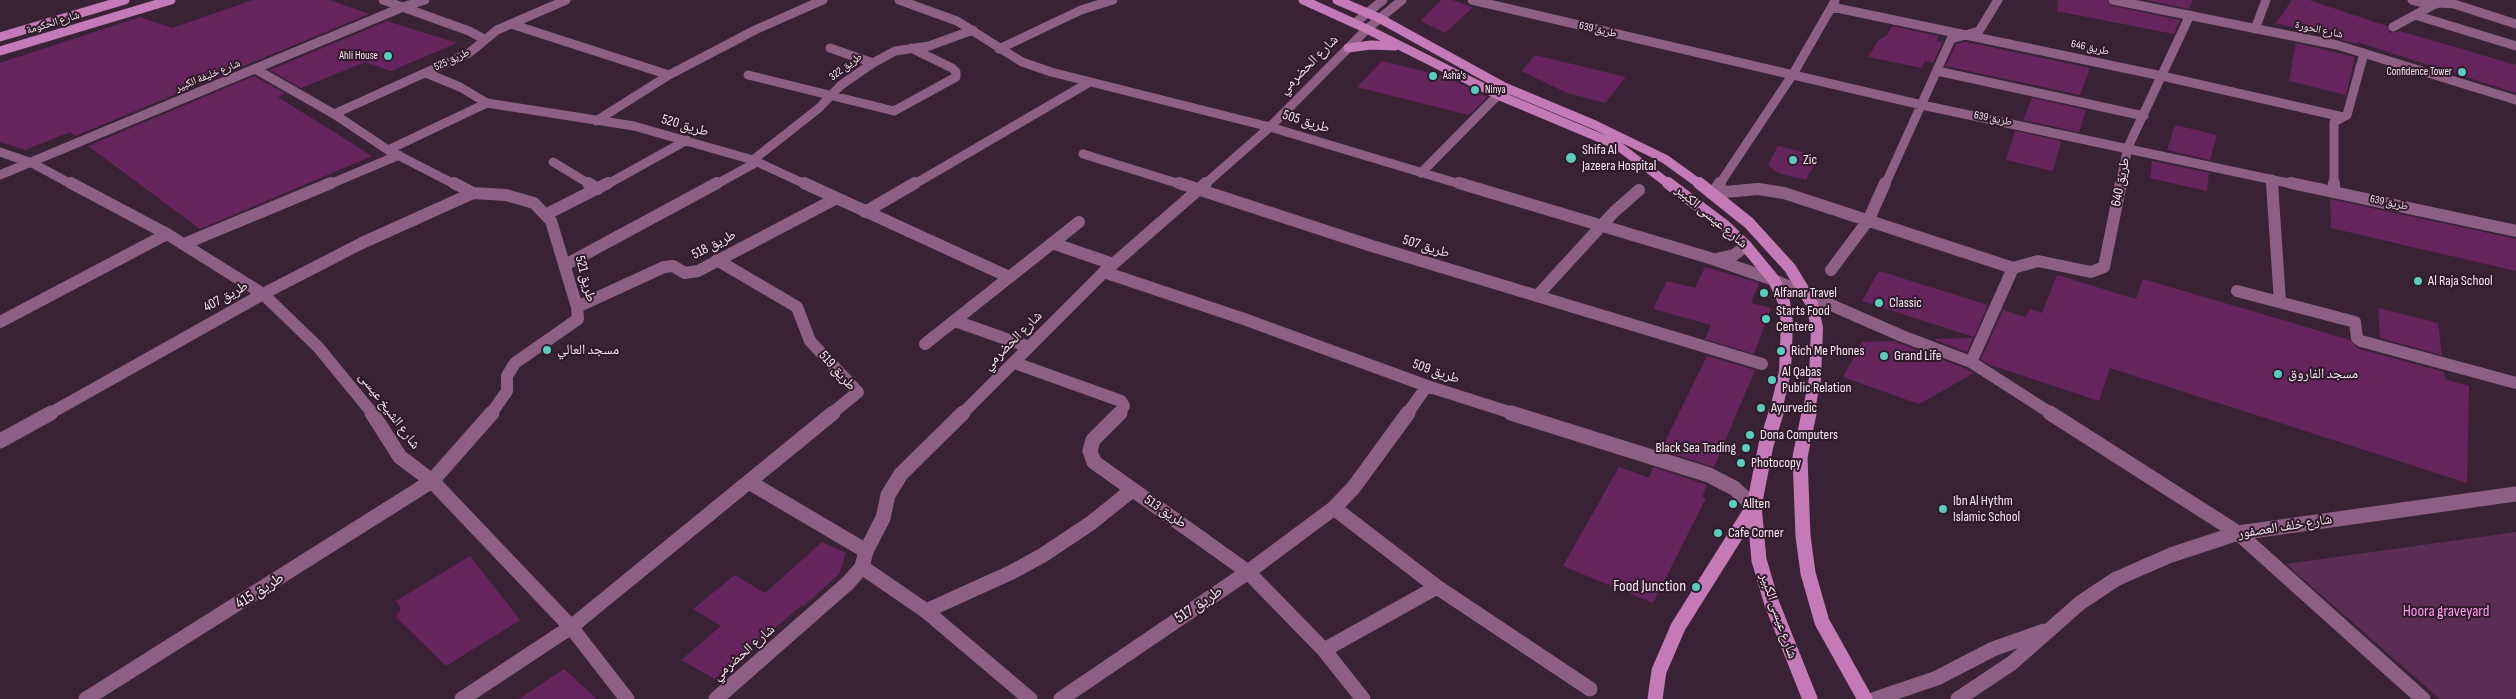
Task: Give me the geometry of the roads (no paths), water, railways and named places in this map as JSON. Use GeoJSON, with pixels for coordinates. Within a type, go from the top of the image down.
{"type":"FeatureCollection","features":[{"type":"Feature","properties":{"kind":"main road","name":"شارع الحكومة"},"geometry":{"type":"LineString","coordinates":[[0,37],[125,0]]}},
{"type":"Feature","properties":{"kind":"main road","name":"شارع الحكومة"},"geometry":{"type":"LineString","coordinates":[[0,51],[171,0]]}},
{"type":"Feature","properties":{"kind":"main road","name":"شارع عيسى الكبير"},"geometry":{"type":"LineString","coordinates":[[1303,0],[1355,23],[1498,95],[1617,145],[1688,196],[1746,246],[1774,280],[1784,302],[1787,323],[1785,372],[1783,387],[1766,445],[1754,506],[1759,560],[1772,604],[1810,699]]}},
{"type":"Feature","properties":{"kind":"main road","name":"شارع عيسى الكبير"},"geometry":{"type":"LineString","coordinates":[[1336,0],[1379,18],[1510,90],[1648,150],[1713,193],[1749,223],[1790,268],[1812,304],[1816,328],[1815,379],[1800,457],[1803,536],[1808,573],[1822,622],[1838,654],[1865,699]]}},
{"type":"Feature","properties":{"kind":"main road"},"geometry":{"type":"LineString","coordinates":[[1348,48],[1383,45],[1404,48]]}},
{"type":"Feature","properties":{"kind":"main road"},"geometry":{"type":"LineString","coordinates":[[1688,196],[1713,193]]}},
{"type":"Feature","properties":{"kind":"main road"},"geometry":{"type":"LineString","coordinates":[[1656,699],[1660,671],[1678,627],[1754,506]]}},
{"type":"Feature","properties":{"kind":"street"},"geometry":{"type":"LineString","coordinates":[[383,0],[469,31],[484,39]]}},
{"type":"Feature","properties":{"kind":"street","name":"شارع خليفة الكبير"},"geometry":{"type":"LineString","coordinates":[[0,176],[257,70],[403,7],[425,0]]}},
{"type":"Feature","properties":{"kind":"street","name":"طريق 525"},"geometry":{"type":"LineString","coordinates":[[334,114],[470,53],[484,39],[511,24],[566,0]]}},
{"type":"Feature","properties":{"kind":"street"},"geometry":{"type":"LineString","coordinates":[[596,120],[669,75],[755,30],[824,0]]}},
{"type":"Feature","properties":{"kind":"street"},"geometry":{"type":"LineString","coordinates":[[999,49],[1080,10],[1113,0]]}},
{"type":"Feature","properties":{"kind":"street"},"geometry":{"type":"LineString","coordinates":[[1355,23],[1366,12],[1383,0]]}},
{"type":"Feature","properties":{"kind":"street","name":"شارع الحضرمي"},"geometry":{"type":"LineString","coordinates":[[716,699],[848,583],[862,567],[866,551],[883,518],[888,494],[901,474],[1015,363],[1108,268],[1270,127],[1367,29],[1402,0]]}},
{"type":"Feature","properties":{"kind":"street","name":"طريق 639"},"geometry":{"type":"LineString","coordinates":[[1472,0],[1922,104],[2516,231]]}},
{"type":"Feature","properties":{"kind":"street"},"geometry":{"type":"LineString","coordinates":[[1831,270],[1869,219],[1951,39],[1979,31],[1998,0]]}},
{"type":"Feature","properties":{"kind":"street","name":"شارع الحورة"},"geometry":{"type":"LineString","coordinates":[[2113,0],[2338,45],[2516,100]]}},
{"type":"Feature","properties":{"kind":"street"},"geometry":{"type":"LineString","coordinates":[[2255,28],[2266,0]]}},
{"type":"Feature","properties":{"kind":"street"},"geometry":{"type":"LineString","coordinates":[[2412,0],[2434,5],[2454,4],[2516,24]]}},
{"type":"Feature","properties":{"kind":"street","name":"طريق 505"},"geometry":{"type":"LineString","coordinates":[[906,1],[944,15],[973,30],[999,49],[1022,62],[1088,83],[1270,127],[1421,174],[1713,259],[1774,280],[1902,336],[1971,362],[2238,533]]}},
{"type":"Feature","properties":{"kind":"street"},"geometry":{"type":"LineString","coordinates":[[1713,193],[1735,164],[1794,74],[1834,3]]}},
{"type":"Feature","properties":{"kind":"street","name":"طريق 646"},"geometry":{"type":"LineString","coordinates":[[1834,3],[2343,117]]}},
{"type":"Feature","properties":{"kind":"street"},"geometry":{"type":"LineString","coordinates":[[2393,27],[2434,5]]}},
{"type":"Feature","properties":{"kind":"street","name":"طريق 640"},"geometry":{"type":"LineString","coordinates":[[2013,268],[2025,263],[2038,261],[2091,272],[2104,267],[2128,147],[2190,15]]}},
{"type":"Feature","properties":{"kind":"street"},"geometry":{"type":"LineString","coordinates":[[2415,15],[2516,46]]}},
{"type":"Feature","properties":{"kind":"street"},"geometry":{"type":"LineString","coordinates":[[511,24],[669,75]]}},
{"type":"Feature","properties":{"kind":"street","name":"طريق 322"},"geometry":{"type":"LineString","coordinates":[[565,265],[755,161],[810,116],[841,84],[895,50],[929,46],[973,30]]}},
{"type":"Feature","properties":{"kind":"street"},"geometry":{"type":"LineString","coordinates":[[830,48],[873,63]]}},
{"type":"Feature","properties":{"kind":"street"},"geometry":{"type":"LineString","coordinates":[[748,75],[830,97],[894,111],[956,76],[956,72],[952,68],[911,48]]}},
{"type":"Feature","properties":{"kind":"street"},"geometry":{"type":"LineString","coordinates":[[2334,191],[2334,122],[2336,118],[2347,115],[2364,53]]}},
{"type":"Feature","properties":{"kind":"street"},"geometry":{"type":"LineString","coordinates":[[257,70],[334,114],[388,150],[473,192],[506,195],[534,203],[547,214],[598,189],[688,140]]}},
{"type":"Feature","properties":{"kind":"street"},"geometry":{"type":"LineString","coordinates":[[1937,71],[2144,116]]}},
{"type":"Feature","properties":{"kind":"street","name":"طريق 520"},"geometry":{"type":"LineString","coordinates":[[426,73],[460,87],[487,102],[634,126],[688,140],[755,161],[1009,277]]}},
{"type":"Feature","properties":{"kind":"street"},"geometry":{"type":"LineString","coordinates":[[865,212],[1088,83]]}},
{"type":"Feature","properties":{"kind":"street"},"geometry":{"type":"LineString","coordinates":[[1421,174],[1498,95],[1510,90]]}},
{"type":"Feature","properties":{"kind":"street"},"geometry":{"type":"LineString","coordinates":[[388,150],[487,102]]}},
{"type":"Feature","properties":{"kind":"street","name":"شارع الشيخ عيسى"},"geometry":{"type":"LineString","coordinates":[[0,152],[32,163],[167,234],[263,294],[318,347],[367,405],[400,457],[432,481],[571,627],[627,699]]}},
{"type":"Feature","properties":{"kind":"street","name":"طريق 507"},"geometry":{"type":"LineString","coordinates":[[1083,154],[1198,189],[1372,246],[1762,364]]}},
{"type":"Feature","properties":{"kind":"street"},"geometry":{"type":"LineString","coordinates":[[184,244],[399,155]]}},
{"type":"Feature","properties":{"kind":"street"},"geometry":{"type":"LineString","coordinates":[[553,162],[598,189]]}},
{"type":"Feature","properties":{"kind":"street"},"geometry":{"type":"LineString","coordinates":[[2272,179],[2280,302]]}},
{"type":"Feature","properties":{"kind":"street"},"geometry":{"type":"LineString","coordinates":[[1713,193],[1746,189],[1771,191],[1869,219],[2013,268],[1971,362]]}},
{"type":"Feature","properties":{"kind":"street"},"geometry":{"type":"LineString","coordinates":[[1537,296],[1614,212],[1639,190]]}},
{"type":"Feature","properties":{"kind":"street","name":"طريق 407"},"geometry":{"type":"LineString","coordinates":[[0,441],[263,294],[362,244],[473,192]]}},
{"type":"Feature","properties":{"kind":"street","name":"طريق 518"},"geometry":{"type":"LineString","coordinates":[[577,307],[664,267],[673,266],[685,273],[692,272],[835,199]]}},
{"type":"Feature","properties":{"kind":"street","name":"طريق 521"},"geometry":{"type":"LineString","coordinates":[[432,481],[501,402],[507,391],[507,376],[516,363],[576,322],[579,316],[561,248],[547,214]]}},
{"type":"Feature","properties":{"kind":"street"},"geometry":{"type":"LineString","coordinates":[[925,344],[1079,222]]}},
{"type":"Feature","properties":{"kind":"street"},"geometry":{"type":"LineString","coordinates":[[0,322],[38,300],[167,234]]}},
{"type":"Feature","properties":{"kind":"street","name":"طريق 509"},"geometry":{"type":"LineString","coordinates":[[1052,244],[1108,268],[1427,386],[1709,475],[1734,488],[1754,506]]}},
{"type":"Feature","properties":{"kind":"street"},"geometry":{"type":"LineString","coordinates":[[1713,259],[1734,255],[1746,246]]}},
{"type":"Feature","properties":{"kind":"street","name":"طريق 519"},"geometry":{"type":"LineString","coordinates":[[462,699],[571,627],[858,392],[810,341],[797,307],[717,260]]}},
{"type":"Feature","properties":{"kind":"street"},"geometry":{"type":"LineString","coordinates":[[2238,291],[2355,322],[2357,338],[2361,341],[2516,383]]}},
{"type":"Feature","properties":{"kind":"street"},"geometry":{"type":"LineString","coordinates":[[955,321],[1029,347]]}},
{"type":"Feature","properties":{"kind":"street","name":"طريق 513"},"geometry":{"type":"LineString","coordinates":[[1015,363],[1121,402],[1124,406],[1122,411],[1092,440],[1090,451],[1094,462],[1248,572],[1324,650],[1363,699]]}},
{"type":"Feature","properties":{"kind":"street","name":"طريق 517"},"geometry":{"type":"LineString","coordinates":[[1061,699],[1248,572],[1287,541],[1334,508],[1354,487],[1427,386]]}},
{"type":"Feature","properties":{"kind":"street","name":"طريق 415"},"geometry":{"type":"LineString","coordinates":[[86,699],[432,481]]}},
{"type":"Feature","properties":{"kind":"street"},"geometry":{"type":"LineString","coordinates":[[749,482],[866,551]]}},
{"type":"Feature","properties":{"kind":"street"},"geometry":{"type":"LineString","coordinates":[[926,611],[1012,572],[1043,555],[1091,523],[1132,490]]}},
{"type":"Feature","properties":{"kind":"street","name":"شارع خلف العصفور"},"geometry":{"type":"LineString","coordinates":[[1958,699],[1992,678],[2080,603],[2116,579],[2171,555],[2238,533],[2516,494]]}},
{"type":"Feature","properties":{"kind":"street"},"geometry":{"type":"LineString","coordinates":[[1334,508],[1437,587],[1590,689]]}},
{"type":"Feature","properties":{"kind":"street"},"geometry":{"type":"LineString","coordinates":[[2238,533],[2423,699]]}},
{"type":"Feature","properties":{"kind":"street"},"geometry":{"type":"LineString","coordinates":[[862,567],[926,611],[1030,699]]}},
{"type":"Feature","properties":{"kind":"street"},"geometry":{"type":"LineString","coordinates":[[1324,650],[1437,587]]}},
{"type":"Feature","properties":{"kind":"street","name":"شارع خلف العصفور"},"geometry":{"type":"LineString","coordinates":[[1875,699],[1902,692],[1937,678],[1993,649],[2047,630]]}},
{"type":"Feature","properties":{"kind":"place","name":"Ahli House"},"geometry":{"type":"Point","coordinates":[388,56]}},
{"type":"Feature","properties":{"kind":"place","name":"Confidence Tower"},"geometry":{"type":"Point","coordinates":[2462,72]}},
{"type":"Feature","properties":{"kind":"place","name":"Asha's"},"geometry":{"type":"Point","coordinates":[1433,76]}},
{"type":"Feature","properties":{"kind":"place","name":"Ninya"},"geometry":{"type":"Point","coordinates":[1475,90]}},
{"type":"Feature","properties":{"kind":"place","name":"Shifa Al Jazeera Hospital"},"geometry":{"type":"Point","coordinates":[1571,158]}},
{"type":"Feature","properties":{"kind":"place","name":"Zic"},"geometry":{"type":"Point","coordinates":[1793,160]}},
{"type":"Feature","properties":{"kind":"place","name":"Al Raja School"},"geometry":{"type":"Point","coordinates":[2418,281]}},
{"type":"Feature","properties":{"kind":"place","name":"Alfanar Travel"},"geometry":{"type":"Point","coordinates":[1764,293]}},
{"type":"Feature","properties":{"kind":"place","name":"Classic"},"geometry":{"type":"Point","coordinates":[1879,303]}},
{"type":"Feature","properties":{"kind":"place","name":"Starts Food Centere"},"geometry":{"type":"Point","coordinates":[1766,319]}},
{"type":"Feature","properties":{"kind":"place","name":"مسجد العالي"},"geometry":{"type":"Point","coordinates":[547,350]}},
{"type":"Feature","properties":{"kind":"place","name":"Rich Me Phones"},"geometry":{"type":"Point","coordinates":[1781,351]}},
{"type":"Feature","properties":{"kind":"place","name":"Grand Life"},"geometry":{"type":"Point","coordinates":[1884,356]}},
{"type":"Feature","properties":{"kind":"place","name":"مسجد الفاروق"},"geometry":{"type":"Point","coordinates":[2278,374]}},
{"type":"Feature","properties":{"kind":"place","name":"Al Qabas Public Relation"},"geometry":{"type":"Point","coordinates":[1772,380]}},
{"type":"Feature","properties":{"kind":"place","name":"Ayurvedic"},"geometry":{"type":"Point","coordinates":[1761,408]}},
{"type":"Feature","properties":{"kind":"place","name":"Dona Computers"},"geometry":{"type":"Point","coordinates":[1750,435]}},
{"type":"Feature","properties":{"kind":"place","name":"Black Sea Trading"},"geometry":{"type":"Point","coordinates":[1746,448]}},
{"type":"Feature","properties":{"kind":"place","name":"Photocopy"},"geometry":{"type":"Point","coordinates":[1741,463]}},
{"type":"Feature","properties":{"kind":"place","name":"Allten"},"geometry":{"type":"Point","coordinates":[1733,504]}},
{"type":"Feature","properties":{"kind":"place","name":"Ibn Al Hythm Islamic School"},"geometry":{"type":"Point","coordinates":[1943,509]}},
{"type":"Feature","properties":{"kind":"place","name":"Cafe Corner"},"geometry":{"type":"Point","coordinates":[1718,533]}},
{"type":"Feature","properties":{"kind":"place","name":"Food Junction"},"geometry":{"type":"Point","coordinates":[1696,587]}},
{"type":"Feature","properties":{"kind":"park label","name":"Hoora graveyard"},"geometry":{"type":"Point","coordinates":[2446,612]}}]}
